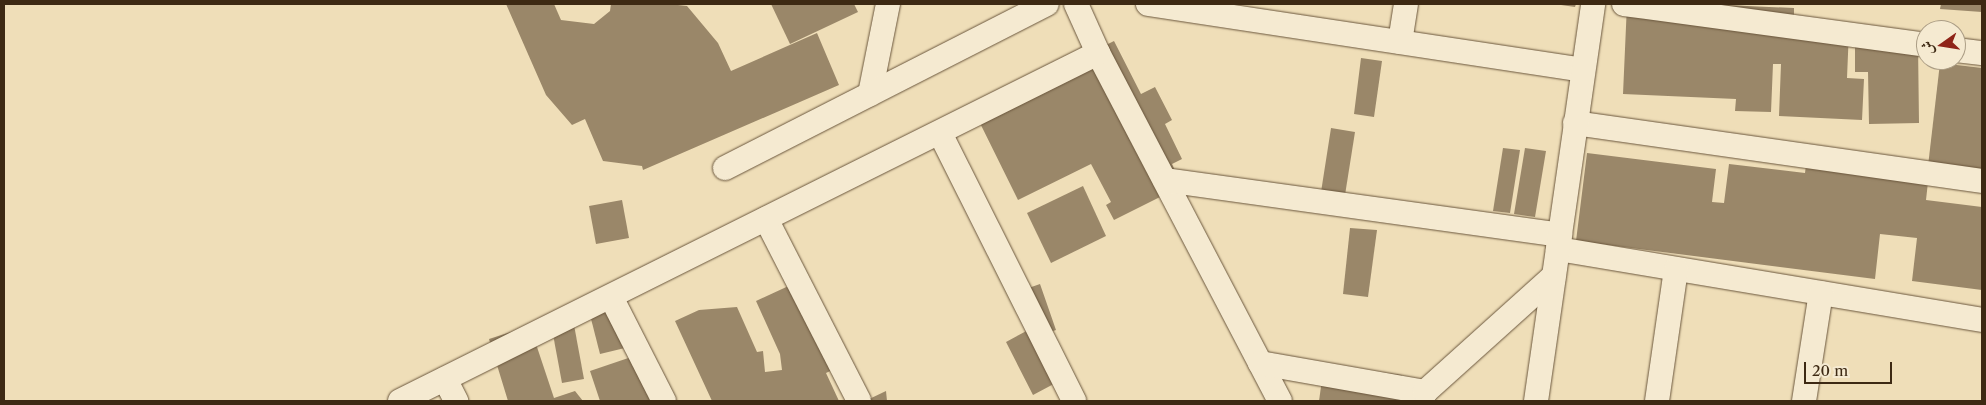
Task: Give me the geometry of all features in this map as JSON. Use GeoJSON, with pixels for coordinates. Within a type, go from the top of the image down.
{"type":"FeatureCollection","features":[{"type":"Feature","properties":{"kind":"street"},"geometry":{"type":"LineString","coordinates":[[870,94],[888,4]]}},
{"type":"Feature","properties":{"kind":"street"},"geometry":{"type":"LineString","coordinates":[[725,168],[1047,4]]}},
{"type":"Feature","properties":{"kind":"street"},"geometry":{"type":"LineString","coordinates":[[1076,4],[1098,53],[1280,401]]}},
{"type":"Feature","properties":{"kind":"street"},"geometry":{"type":"LineString","coordinates":[[1148,4],[1232,10],[1400,42],[1583,70]]}},
{"type":"Feature","properties":{"kind":"street"},"geometry":{"type":"LineString","coordinates":[[1400,42],[1406,4]]}},
{"type":"Feature","properties":{"kind":"street"},"geometry":{"type":"LineString","coordinates":[[1536,401],[1574,124],[1593,4]]}},
{"type":"Feature","properties":{"kind":"street"},"geometry":{"type":"LineString","coordinates":[[1624,4],[1916,45]]}},
{"type":"Feature","properties":{"kind":"street"},"geometry":{"type":"LineString","coordinates":[[1966,51],[1982,53]]}},
{"type":"Feature","properties":{"kind":"street"},"geometry":{"type":"LineString","coordinates":[[400,401],[1098,53]]}},
{"type":"Feature","properties":{"kind":"street"},"geometry":{"type":"LineString","coordinates":[[1574,124],[1982,181]]}},
{"type":"Feature","properties":{"kind":"street"},"geometry":{"type":"LineString","coordinates":[[940,133],[1074,401]]}},
{"type":"Feature","properties":{"kind":"street"},"geometry":{"type":"LineString","coordinates":[[1165,180],[1559,242],[1676,269],[1982,320]]}},
{"type":"Feature","properties":{"kind":"street"},"geometry":{"type":"LineString","coordinates":[[766,218],[859,401]]}},
{"type":"Feature","properties":{"kind":"street"},"geometry":{"type":"LineString","coordinates":[[1657,401],[1676,269]]}},
{"type":"Feature","properties":{"kind":"street"},"geometry":{"type":"LineString","coordinates":[[1260,363],[1422,396],[1554,276]]}},
{"type":"Feature","properties":{"kind":"street"},"geometry":{"type":"LineString","coordinates":[[1804,401],[1821,293]]}},
{"type":"Feature","properties":{"kind":"street"},"geometry":{"type":"LineString","coordinates":[[611,297],[664,401]]}},
{"type":"Feature","properties":{"kind":"street"},"geometry":{"type":"LineString","coordinates":[[445,379],[456,401]]}},
{"type":"Feature","properties":{"kind":"building"},"geometry":{"type":"Polygon","coordinates":[[[506,4],[554,4],[561,20],[594,24],[610,11],[611,4],[669,4],[687,6],[718,43],[731,71],[817,33],[839,85],[643,170],[642,166],[603,161],[585,119],[572,125],[546,95],[506,4]]]}},
{"type":"Feature","properties":{"kind":"building"},"geometry":{"type":"Polygon","coordinates":[[[771,4],[854,4],[858,12],[790,44],[771,4]]]}},
{"type":"Feature","properties":{"kind":"building"},"geometry":{"type":"Polygon","coordinates":[[[1554,4],[1576,4],[1575,7],[1554,4]]]}},
{"type":"Feature","properties":{"kind":"building"},"geometry":{"type":"Polygon","coordinates":[[[1627,4],[1703,4],[1794,8],[1794,18],[1849,30],[1847,78],[1864,79],[1862,120],[1779,116],[1781,64],[1773,64],[1771,112],[1735,111],[1736,99],[1623,94],[1627,4]]]}},
{"type":"Feature","properties":{"kind":"building"},"geometry":{"type":"Polygon","coordinates":[[[1941,4],[1982,4],[1982,12],[1940,9],[1941,4]]]}},
{"type":"Feature","properties":{"kind":"building"},"geometry":{"type":"Polygon","coordinates":[[[1114,41],[1141,94],[1155,87],[1172,120],[1165,124],[1182,159],[1172,164],[1182,186],[1114,220],[1106,205],[1111,202],[1091,164],[1018,200],[974,111],[1114,41]]]}},
{"type":"Feature","properties":{"kind":"building"},"geometry":{"type":"Polygon","coordinates":[[[1916,44],[1919,123],[1869,124],[1868,72],[1855,72],[1855,45],[1916,44]]]}},
{"type":"Feature","properties":{"kind":"building"},"geometry":{"type":"Polygon","coordinates":[[[1361,58],[1382,61],[1374,117],[1354,114],[1361,58]]]}},
{"type":"Feature","properties":{"kind":"building"},"geometry":{"type":"Polygon","coordinates":[[[1966,66],[1982,68],[1982,172],[1928,166],[1939,70],[1966,70],[1966,66]]]}},
{"type":"Feature","properties":{"kind":"building"},"geometry":{"type":"Polygon","coordinates":[[[1331,128],[1355,132],[1345,195],[1321,192],[1331,128]]]}},
{"type":"Feature","properties":{"kind":"building"},"geometry":{"type":"Polygon","coordinates":[[[1503,148],[1520,150],[1510,213],[1493,211],[1503,148]]]}},
{"type":"Feature","properties":{"kind":"building"},"geometry":{"type":"Polygon","coordinates":[[[1525,148],[1546,151],[1535,217],[1514,214],[1525,148]]]}},
{"type":"Feature","properties":{"kind":"building"},"geometry":{"type":"Polygon","coordinates":[[[1587,153],[1716,169],[1712,202],[1724,203],[1729,164],[1805,173],[1807,157],[1928,182],[1926,200],[1982,207],[1982,290],[1912,281],[1917,238],[1880,234],[1875,279],[1576,241],[1587,153]]]}},
{"type":"Feature","properties":{"kind":"building"},"geometry":{"type":"Polygon","coordinates":[[[1083,186],[1106,236],[1051,263],[1027,213],[1083,186]]]}},
{"type":"Feature","properties":{"kind":"building"},"geometry":{"type":"Polygon","coordinates":[[[622,200],[629,238],[596,244],[589,206],[622,200]]]}},
{"type":"Feature","properties":{"kind":"building"},"geometry":{"type":"Polygon","coordinates":[[[1350,228],[1377,230],[1368,297],[1343,294],[1350,228]]]}},
{"type":"Feature","properties":{"kind":"building"},"geometry":{"type":"Polygon","coordinates":[[[795,283],[847,363],[826,373],[839,401],[712,401],[675,321],[699,310],[737,307],[757,352],[763,351],[765,372],[782,370],[780,354],[756,301],[795,283]]]}},
{"type":"Feature","properties":{"kind":"building"},"geometry":{"type":"Polygon","coordinates":[[[1040,284],[1056,330],[1042,335],[1065,378],[1033,395],[1006,342],[1032,328],[1020,291],[1040,284]]]}},
{"type":"Feature","properties":{"kind":"building"},"geometry":{"type":"Polygon","coordinates":[[[616,300],[629,347],[600,354],[588,307],[616,300]]]}},
{"type":"Feature","properties":{"kind":"building"},"geometry":{"type":"Polygon","coordinates":[[[574,325],[584,379],[562,383],[552,329],[574,325]]]}},
{"type":"Feature","properties":{"kind":"building"},"geometry":{"type":"Polygon","coordinates":[[[530,326],[554,398],[575,391],[583,401],[508,401],[489,339],[530,326]]]}},
{"type":"Feature","properties":{"kind":"building"},"geometry":{"type":"Polygon","coordinates":[[[649,351],[665,401],[600,401],[590,371],[649,351]]]}},
{"type":"Feature","properties":{"kind":"building"},"geometry":{"type":"Polygon","coordinates":[[[1324,365],[1402,375],[1399,401],[1319,401],[1324,365]]]}},
{"type":"Feature","properties":{"kind":"building"},"geometry":{"type":"Polygon","coordinates":[[[886,391],[887,401],[865,401],[886,391]]]}}]}
